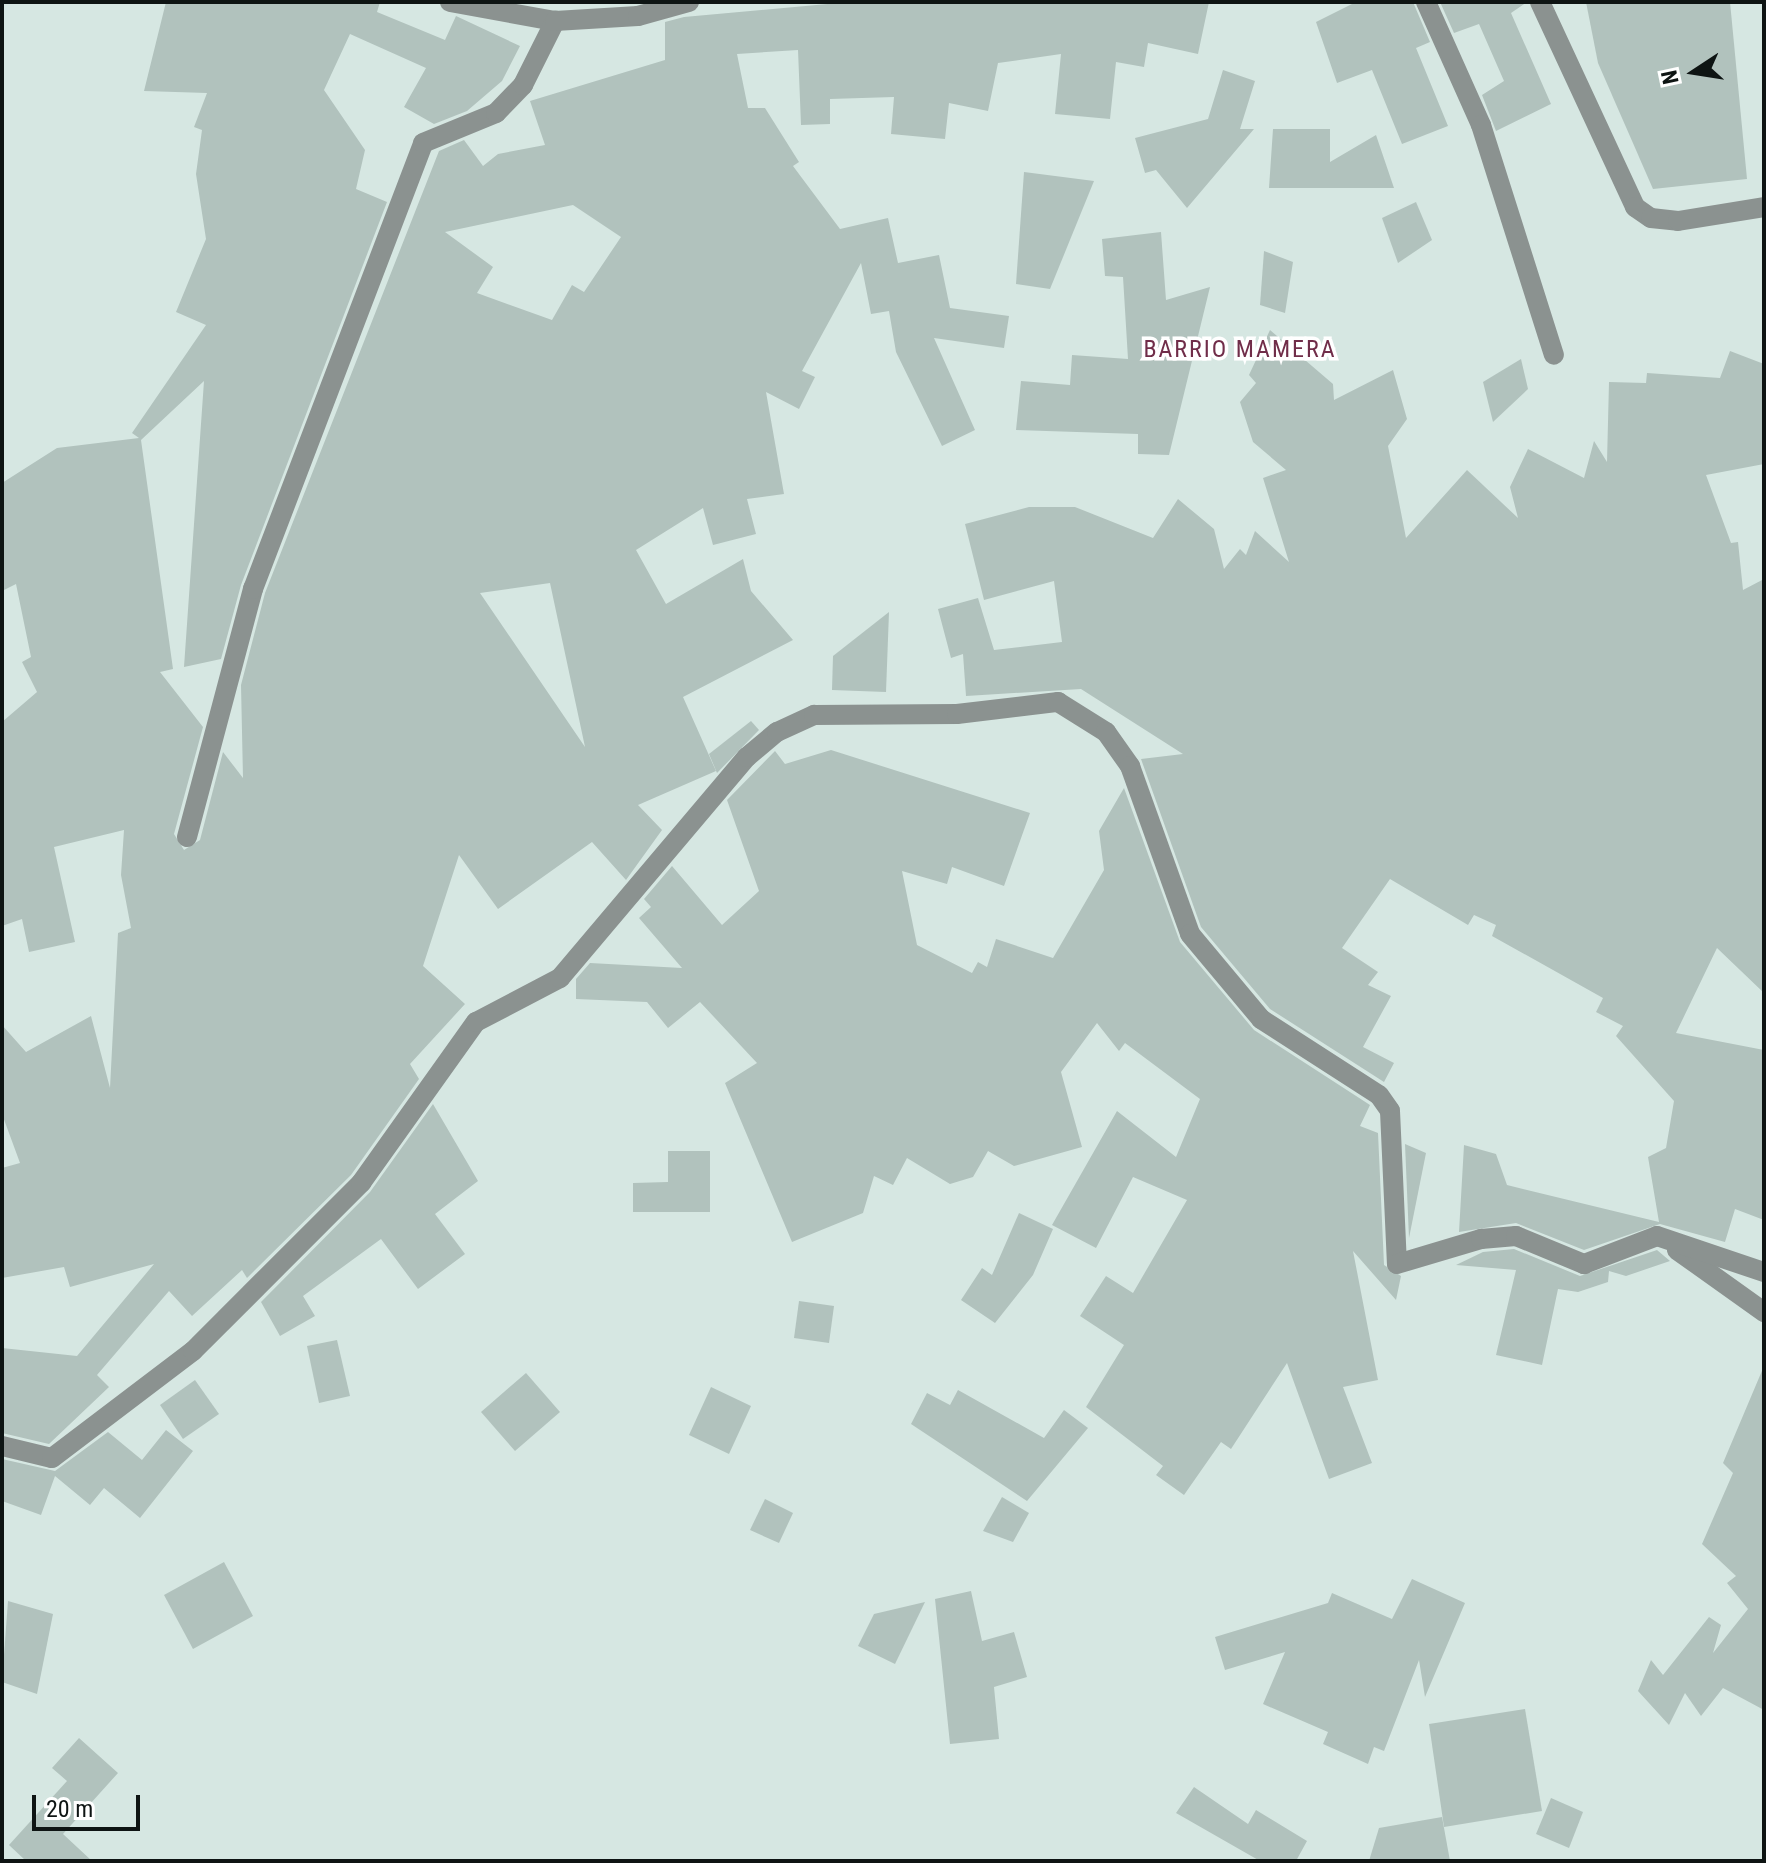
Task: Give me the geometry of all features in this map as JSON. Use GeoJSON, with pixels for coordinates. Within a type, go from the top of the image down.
{"type":"FeatureCollection","features":[{"type":"Feature","properties":{"kind":"street"},"geometry":{"type":"LineString","coordinates":[[450,2],[555,21],[638,16],[689,2]]}},
{"type":"Feature","properties":{"kind":"street"},"geometry":{"type":"LineString","coordinates":[[1426,2],[1481,125],[1554,355]]}},
{"type":"Feature","properties":{"kind":"street"},"geometry":{"type":"LineString","coordinates":[[1540,2],[1635,207],[1651,218],[1678,221],[1764,207]]}},
{"type":"Feature","properties":{"kind":"street"},"geometry":{"type":"LineString","coordinates":[[187,837],[253,589],[423,143],[496,113],[523,85],[555,21]]}},
{"type":"Feature","properties":{"kind":"street"},"geometry":{"type":"LineString","coordinates":[[2,1446],[52,1458],[193,1351],[361,1183],[476,1022],[560,978],[747,757],[777,732],[814,715],[957,714],[1058,702],[1106,732],[1130,766],[1190,934],[1261,1019],[1379,1095],[1390,1111],[1397,1264],[1481,1239],[1516,1236],[1584,1264],[1657,1236],[1764,1272]]}},
{"type":"Feature","properties":{"kind":"street"},"geometry":{"type":"LineString","coordinates":[[1657,1236],[1764,1312]]}},
{"type":"Feature","properties":{"kind":"building"},"geometry":{"type":"Polygon","coordinates":[[[166,2],[380,2],[377,12],[445,40],[456,16],[520,46],[502,81],[467,111],[434,124],[404,107],[426,68],[350,34],[324,90],[365,150],[356,189],[387,202],[241,585],[221,659],[184,667],[204,381],[141,440],[173,669],[160,672],[203,727],[174,834],[184,850],[200,840],[223,752],[243,778],[241,685],[265,593],[439,151],[464,140],[483,166],[498,154],[545,145],[530,101],[665,60],[665,22],[684,17],[849,2],[1209,2],[1198,54],[1148,43],[1144,67],[1116,62],[1110,119],[1055,114],[1061,54],[998,63],[988,111],[949,103],[945,139],[891,134],[894,97],[830,99],[830,124],[801,125],[798,50],[737,54],[748,108],[765,108],[799,162],[793,166],[840,229],[888,218],[898,263],[939,255],[950,308],[1009,316],[1004,348],[934,338],[975,430],[942,446],[896,352],[889,311],[871,314],[861,263],[802,371],[815,377],[799,409],[766,392],[784,494],[747,499],[756,534],[713,545],[703,508],[636,550],[666,604],[743,559],[751,591],[793,640],[683,697],[716,771],[638,805],[662,830],[626,880],[592,842],[498,909],[459,855],[423,966],[465,1004],[410,1064],[419,1079],[351,1175],[247,1278],[242,1270],[192,1316],[169,1291],[97,1375],[109,1387],[49,1444],[2,1433],[2,1348],[77,1356],[154,1264],[70,1287],[64,1267],[2,1278],[2,1168],[20,1163],[2,1114],[2,1025],[26,1052],[91,1016],[110,1088],[118,933],[131,928],[121,875],[124,830],[54,847],[75,942],[29,952],[22,919],[2,926],[2,722],[37,692],[22,662],[31,657],[16,584],[2,591],[2,483],[57,448],[139,438],[132,433],[206,325],[176,312],[206,239],[196,174],[202,130],[194,127],[207,93],[144,91],[166,2]],[[573,205],[445,232],[493,267],[477,293],[552,320],[572,285],[584,292],[621,237],[573,205]],[[550,583],[480,593],[585,747],[550,583]]]}},
{"type":"Feature","properties":{"kind":"building"},"geometry":{"type":"Polygon","coordinates":[[[1356,2],[1413,2],[1430,42],[1416,48],[1448,126],[1402,144],[1372,70],[1337,83],[1316,22],[1356,2]]]}},
{"type":"Feature","properties":{"kind":"building"},"geometry":{"type":"Polygon","coordinates":[[[1440,2],[1527,2],[1511,13],[1551,104],[1496,131],[1482,95],[1504,81],[1479,24],[1454,33],[1440,2]]]}},
{"type":"Feature","properties":{"kind":"building"},"geometry":{"type":"Polygon","coordinates":[[[1586,2],[1730,2],[1747,179],[1653,189],[1598,63],[1586,2]]]}},
{"type":"Feature","properties":{"kind":"building"},"geometry":{"type":"Polygon","coordinates":[[[1223,70],[1255,81],[1240,129],[1254,129],[1187,208],[1156,170],[1145,173],[1135,138],[1208,119],[1223,70]]]}},
{"type":"Feature","properties":{"kind":"building"},"geometry":{"type":"Polygon","coordinates":[[[1273,129],[1330,129],[1330,162],[1376,135],[1394,188],[1269,188],[1273,129]]]}},
{"type":"Feature","properties":{"kind":"building"},"geometry":{"type":"Polygon","coordinates":[[[1024,172],[1094,181],[1050,289],[1016,284],[1024,172]]]}},
{"type":"Feature","properties":{"kind":"building"},"geometry":{"type":"Polygon","coordinates":[[[1416,202],[1432,240],[1398,263],[1382,218],[1416,202]]]}},
{"type":"Feature","properties":{"kind":"building"},"geometry":{"type":"Polygon","coordinates":[[[1161,232],[1166,300],[1210,287],[1169,455],[1138,454],[1138,434],[1016,430],[1021,381],[1070,385],[1072,355],[1128,359],[1123,277],[1105,276],[1102,239],[1161,232]]]}},
{"type":"Feature","properties":{"kind":"building"},"geometry":{"type":"Polygon","coordinates":[[[1264,251],[1293,262],[1285,313],[1260,305],[1264,251]]]}},
{"type":"Feature","properties":{"kind":"building"},"geometry":{"type":"Polygon","coordinates":[[[1270,330],[1333,384],[1334,400],[1393,370],[1407,419],[1388,446],[1406,538],[1467,470],[1518,518],[1510,487],[1528,449],[1584,478],[1594,441],[1607,462],[1609,382],[1646,383],[1647,373],[1720,378],[1730,351],[1764,364],[1764,464],[1706,475],[1731,543],[1738,542],[1743,590],[1764,579],[1764,993],[1717,948],[1676,1033],[1764,1050],[1764,1220],[1735,1209],[1725,1242],[1660,1224],[1584,1250],[1516,1223],[1459,1232],[1464,1145],[1496,1154],[1507,1185],[1659,1222],[1648,1157],[1666,1148],[1674,1101],[1616,1036],[1623,1026],[1596,1012],[1603,998],[1492,936],[1496,925],[1474,915],[1468,925],[1390,879],[1342,948],[1378,972],[1368,985],[1391,996],[1363,1047],[1394,1063],[1384,1082],[1270,1009],[1201,927],[1141,759],[1183,754],[1081,689],[966,696],[963,654],[951,658],[938,609],[978,598],[994,650],[1062,642],[1054,581],[984,600],[965,524],[1029,507],[1075,507],[1153,538],[1178,499],[1214,529],[1224,569],[1240,549],[1246,555],[1255,531],[1289,562],[1263,478],[1286,470],[1253,442],[1240,402],[1256,383],[1249,375],[1270,330]]]}},
{"type":"Feature","properties":{"kind":"building"},"geometry":{"type":"Polygon","coordinates":[[[1521,359],[1528,389],[1493,422],[1483,382],[1521,359]]]}},
{"type":"Feature","properties":{"kind":"building"},"geometry":{"type":"Polygon","coordinates":[[[889,612],[886,692],[832,690],[833,656],[889,612]]]}},
{"type":"Feature","properties":{"kind":"building"},"geometry":{"type":"Polygon","coordinates":[[[751,721],[759,730],[717,773],[709,754],[751,721]]]}},
{"type":"Feature","properties":{"kind":"building"},"geometry":{"type":"Polygon","coordinates":[[[831,750],[1030,813],[1004,886],[952,867],[947,884],[902,871],[917,945],[972,973],[978,962],[987,967],[996,939],[1053,958],[1104,870],[1099,831],[1124,788],[1180,942],[1254,1030],[1370,1105],[1360,1126],[1378,1133],[1384,1265],[1401,1276],[1396,1300],[1353,1251],[1378,1380],[1343,1387],[1372,1463],[1329,1479],[1287,1363],[1231,1449],[1221,1442],[1184,1495],[1156,1475],[1163,1466],[1086,1407],[1124,1345],[1080,1316],[1106,1276],[1133,1293],[1187,1200],[1133,1177],[1096,1248],[1052,1225],[1117,1111],[1176,1157],[1200,1099],[1125,1043],[1119,1051],[1097,1023],[1061,1072],[1082,1147],[1014,1166],[988,1151],[973,1177],[950,1184],[907,1158],[893,1185],[874,1176],[863,1213],[792,1242],[725,1083],[757,1063],[700,1002],[668,1028],[647,1002],[576,999],[576,979],[590,963],[682,968],[639,918],[651,907],[644,899],[672,866],[722,925],[759,891],[727,800],[775,751],[785,764],[831,750]]]}},
{"type":"Feature","properties":{"kind":"building"},"geometry":{"type":"Polygon","coordinates":[[[433,1104],[478,1181],[435,1214],[465,1254],[418,1289],[381,1239],[303,1296],[315,1316],[280,1336],[261,1302],[370,1192],[433,1104]]]}},
{"type":"Feature","properties":{"kind":"building"},"geometry":{"type":"Polygon","coordinates":[[[1405,1144],[1426,1153],[1409,1238],[1405,1144]]]}},
{"type":"Feature","properties":{"kind":"building"},"geometry":{"type":"Polygon","coordinates":[[[668,1151],[710,1151],[710,1212],[633,1212],[633,1183],[668,1182],[668,1151]]]}},
{"type":"Feature","properties":{"kind":"building"},"geometry":{"type":"Polygon","coordinates":[[[1019,1213],[1053,1229],[1033,1275],[995,1323],[961,1300],[982,1268],[992,1275],[1019,1213]]]}},
{"type":"Feature","properties":{"kind":"building"},"geometry":{"type":"Polygon","coordinates":[[[1514,1249],[1580,1276],[1657,1250],[1670,1261],[1626,1276],[1609,1271],[1608,1282],[1578,1292],[1558,1289],[1542,1365],[1496,1355],[1516,1270],[1456,1265],[1483,1252],[1514,1249]]]}},
{"type":"Feature","properties":{"kind":"building"},"geometry":{"type":"Polygon","coordinates":[[[799,1301],[834,1306],[829,1343],[794,1338],[799,1301]]]}},
{"type":"Feature","properties":{"kind":"building"},"geometry":{"type":"Polygon","coordinates":[[[337,1340],[350,1396],[319,1403],[307,1346],[337,1340]]]}},
{"type":"Feature","properties":{"kind":"building"},"geometry":{"type":"Polygon","coordinates":[[[1764,1366],[1764,1710],[1723,1688],[1701,1716],[1685,1693],[1669,1725],[1638,1691],[1651,1660],[1663,1675],[1709,1617],[1721,1625],[1713,1653],[1748,1609],[1727,1583],[1736,1576],[1702,1544],[1733,1473],[1723,1463],[1764,1366]]]}},
{"type":"Feature","properties":{"kind":"building"},"geometry":{"type":"Polygon","coordinates":[[[526,1373],[560,1412],[515,1451],[481,1412],[526,1373]]]}},
{"type":"Feature","properties":{"kind":"building"},"geometry":{"type":"Polygon","coordinates":[[[195,1380],[219,1414],[183,1439],[160,1405],[195,1380]]]}},
{"type":"Feature","properties":{"kind":"building"},"geometry":{"type":"Polygon","coordinates":[[[711,1387],[751,1406],[729,1454],[689,1435],[711,1387]]]}},
{"type":"Feature","properties":{"kind":"building"},"geometry":{"type":"Polygon","coordinates":[[[958,1390],[1044,1438],[1064,1410],[1088,1428],[1027,1501],[911,1424],[927,1393],[950,1405],[958,1390]]]}},
{"type":"Feature","properties":{"kind":"building"},"geometry":{"type":"Polygon","coordinates":[[[166,1430],[193,1451],[140,1518],[104,1488],[90,1505],[55,1476],[41,1515],[2,1501],[2,1459],[55,1471],[108,1432],[142,1460],[166,1430]]]}},
{"type":"Feature","properties":{"kind":"building"},"geometry":{"type":"Polygon","coordinates":[[[1002,1497],[1029,1513],[1013,1542],[983,1531],[1002,1497]]]}},
{"type":"Feature","properties":{"kind":"building"},"geometry":{"type":"Polygon","coordinates":[[[765,1499],[793,1513],[779,1543],[750,1530],[765,1499]]]}},
{"type":"Feature","properties":{"kind":"building"},"geometry":{"type":"Polygon","coordinates":[[[224,1562],[253,1616],[193,1649],[164,1595],[224,1562]]]}},
{"type":"Feature","properties":{"kind":"building"},"geometry":{"type":"Polygon","coordinates":[[[1412,1579],[1465,1603],[1425,1697],[1419,1660],[1384,1751],[1374,1747],[1368,1764],[1323,1744],[1328,1732],[1263,1704],[1285,1652],[1225,1670],[1215,1637],[1328,1603],[1332,1593],[1392,1619],[1412,1579]]]}},
{"type":"Feature","properties":{"kind":"building"},"geometry":{"type":"Polygon","coordinates":[[[971,1591],[982,1641],[1014,1632],[1027,1677],[994,1687],[999,1739],[950,1744],[935,1599],[971,1591]]]}},
{"type":"Feature","properties":{"kind":"building"},"geometry":{"type":"Polygon","coordinates":[[[8,1601],[53,1614],[37,1694],[2,1682],[8,1601]]]}},
{"type":"Feature","properties":{"kind":"building"},"geometry":{"type":"Polygon","coordinates":[[[925,1602],[895,1664],[858,1646],[874,1614],[925,1602]]]}},
{"type":"Feature","properties":{"kind":"building"},"geometry":{"type":"Polygon","coordinates":[[[1525,1709],[1542,1811],[1444,1827],[1429,1724],[1525,1709]]]}},
{"type":"Feature","properties":{"kind":"building"},"geometry":{"type":"Polygon","coordinates":[[[79,1738],[118,1773],[63,1834],[92,1861],[26,1861],[9,1845],[67,1781],[52,1768],[79,1738]]]}},
{"type":"Feature","properties":{"kind":"building"},"geometry":{"type":"Polygon","coordinates":[[[1194,1787],[1248,1824],[1256,1810],[1307,1841],[1296,1861],[1260,1861],[1176,1813],[1194,1787]]]}},
{"type":"Feature","properties":{"kind":"building"},"geometry":{"type":"Polygon","coordinates":[[[1551,1798],[1583,1812],[1569,1848],[1536,1834],[1551,1798]]]}},
{"type":"Feature","properties":{"kind":"building"},"geometry":{"type":"Polygon","coordinates":[[[1442,1817],[1450,1861],[1369,1861],[1379,1828],[1442,1817]]]}},
{"type":"Feature","properties":{"kind":"district","name":"BARRIO MAMERA"},"geometry":{"type":"Point","coordinates":[1240,350]}}]}
